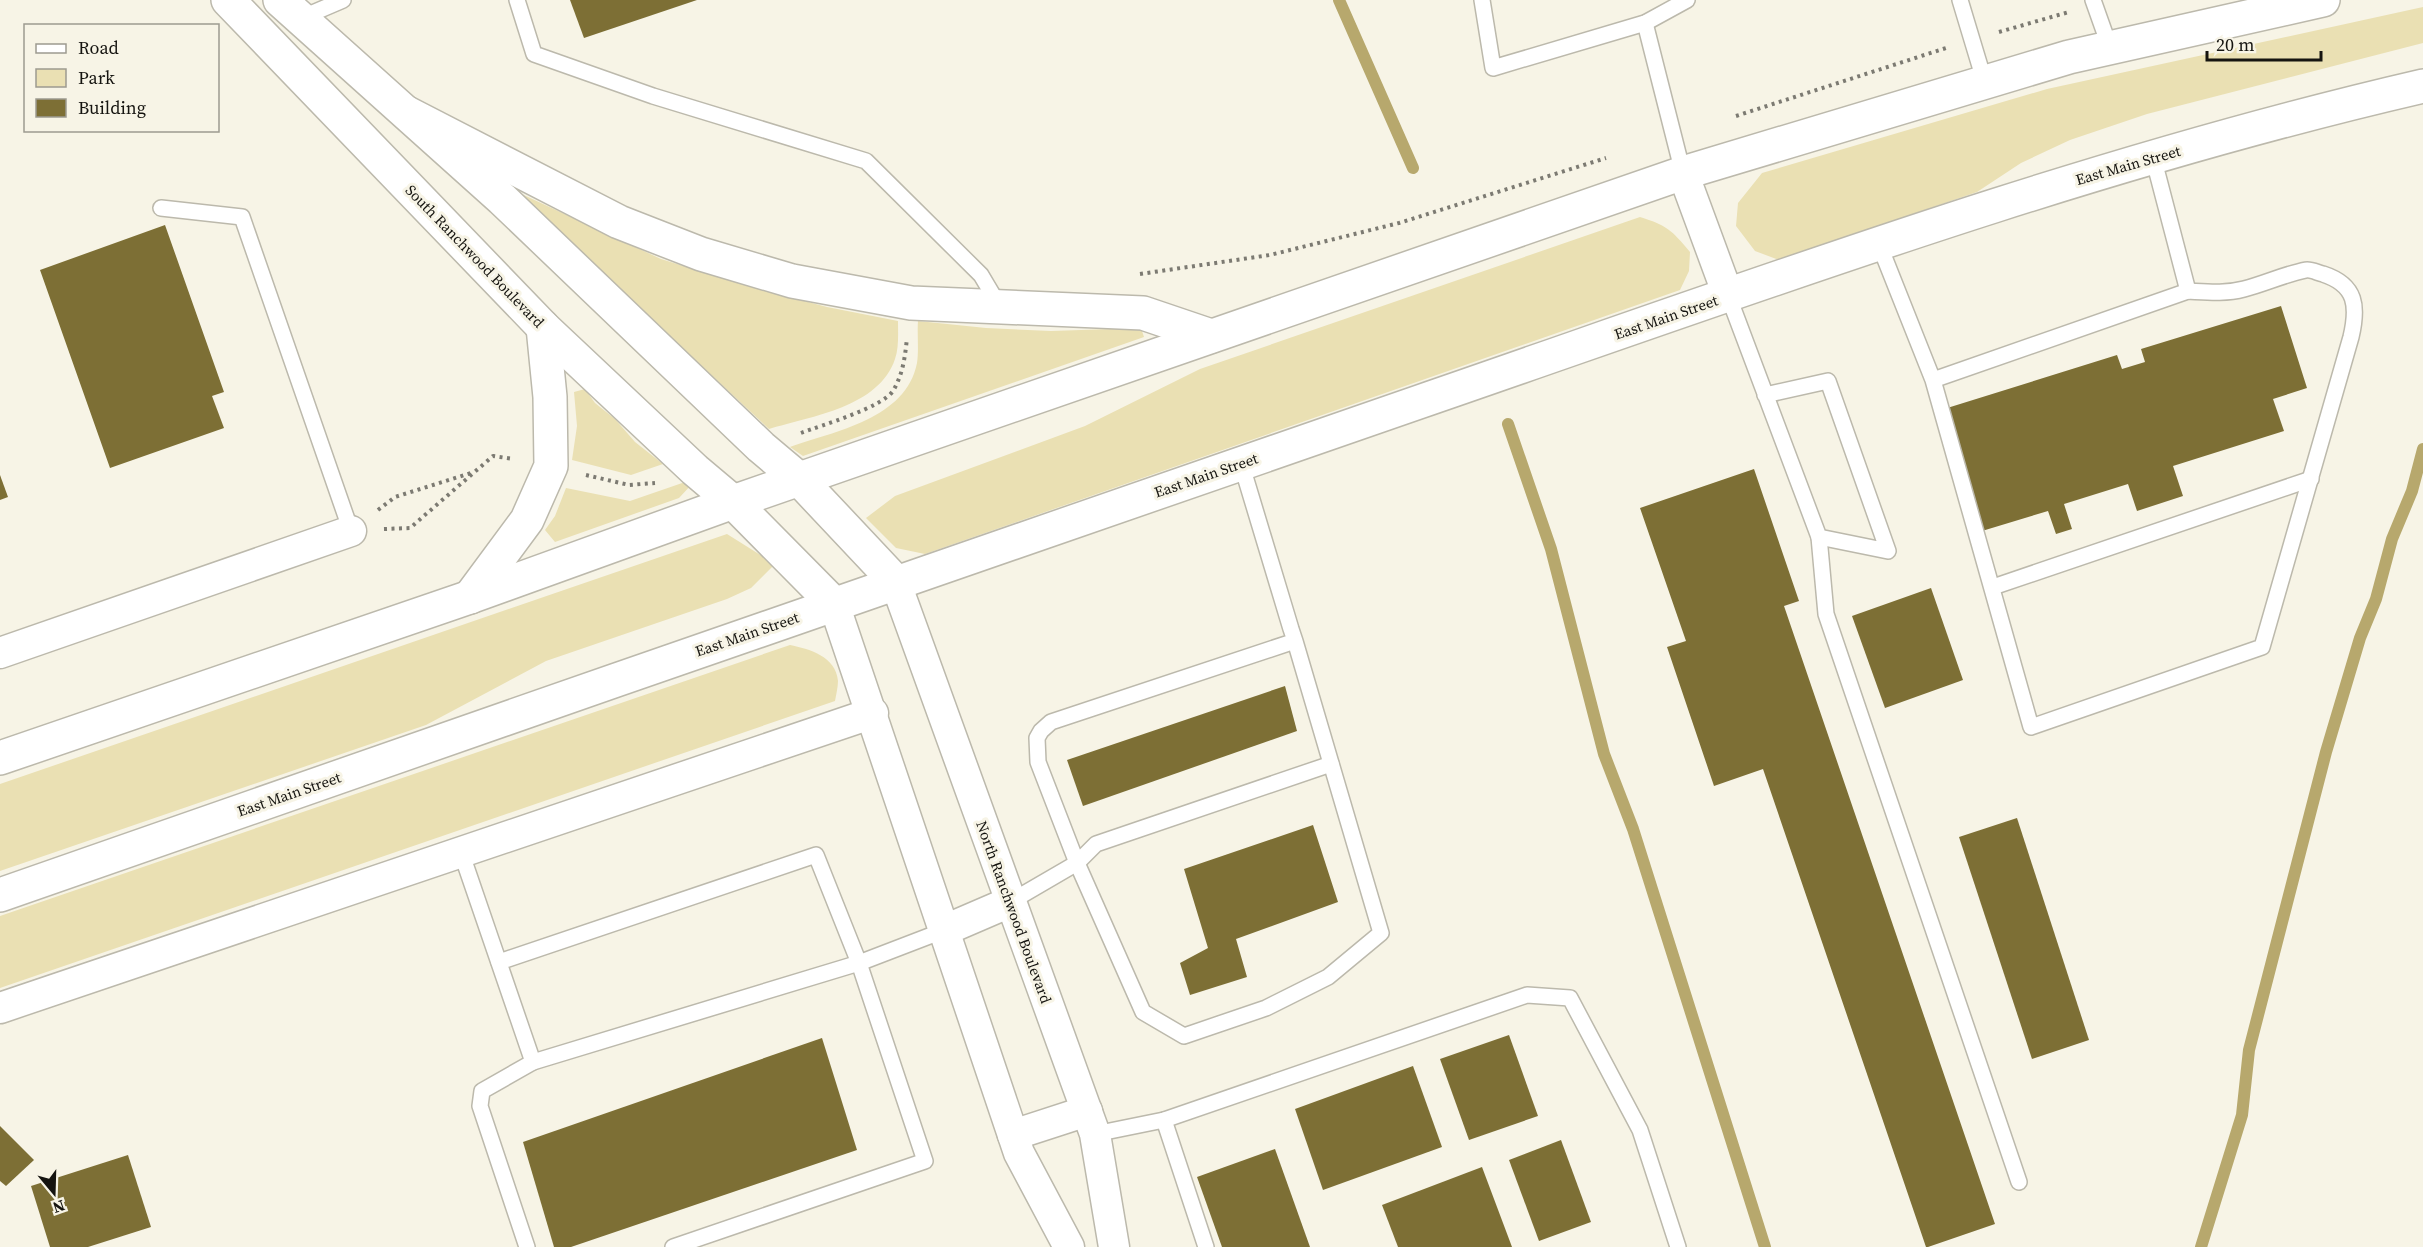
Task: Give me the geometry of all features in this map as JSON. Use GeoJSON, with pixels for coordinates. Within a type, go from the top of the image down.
{"type":"FeatureCollection","features":[{"type":"Feature","properties":{"kind":"main road","name":"South Ranchwood Boulevard"},"geometry":{"type":"LineString","coordinates":[[228,0],[543,327],[695,470],[733,502],[834,603]]}},
{"type":"Feature","properties":{"kind":"main road"},"geometry":{"type":"LineString","coordinates":[[0,758],[470,597],[733,502],[1683,173],[2069,57],[2254,8],[2323,0]]}},
{"type":"Feature","properties":{"kind":"main road"},"geometry":{"type":"LineString","coordinates":[[290,9],[502,199],[761,447],[799,479],[894,582]]}},
{"type":"Feature","properties":{"kind":"main road","name":"East Main Street"},"geometry":{"type":"LineString","coordinates":[[0,895],[894,582],[1879,244],[2153,157],[2423,86]]}},
{"type":"Feature","properties":{"kind":"main road"},"geometry":{"type":"LineString","coordinates":[[407,113],[619,222],[701,254],[792,281],[910,303],[1143,313],[1211,336]]}},
{"type":"Feature","properties":{"kind":"main road"},"geometry":{"type":"LineString","coordinates":[[470,597],[527,520],[551,466],[550,397],[543,327]]}},
{"type":"Feature","properties":{"kind":"street"},"geometry":{"type":"LineString","coordinates":[[1683,173],[1728,295]]}},
{"type":"Feature","properties":{"kind":"street"},"geometry":{"type":"LineString","coordinates":[[0,653],[351,531]]}},
{"type":"Feature","properties":{"kind":"street","name":"North Ranchwood Boulevard"},"geometry":{"type":"LineString","coordinates":[[894,582],[1091,1123],[1114,1247]]}},
{"type":"Feature","properties":{"kind":"street"},"geometry":{"type":"LineString","coordinates":[[834,603],[873,713],[1019,1153],[1069,1247]]}},
{"type":"Feature","properties":{"kind":"street"},"geometry":{"type":"LineString","coordinates":[[0,1008],[873,713]]}},
{"type":"Feature","properties":{"kind":"street"},"geometry":{"type":"LineString","coordinates":[[945,930],[1010,902]]}},
{"type":"Feature","properties":{"kind":"street"},"geometry":{"type":"LineString","coordinates":[[1013,1135],[1091,1123]]}},
{"type":"Feature","properties":{"kind":"lane"},"geometry":{"type":"LineString","coordinates":[[290,9],[343,0]]}},
{"type":"Feature","properties":{"kind":"lane"},"geometry":{"type":"LineString","coordinates":[[518,0],[534,54],[653,96],[866,161],[981,275],[1000,307]]}},
{"type":"Feature","properties":{"kind":"lane"},"geometry":{"type":"LineString","coordinates":[[1482,0],[1493,68],[1645,23],[1687,0]]}},
{"type":"Feature","properties":{"kind":"lane"},"geometry":{"type":"LineString","coordinates":[[1960,0],[1985,83]]}},
{"type":"Feature","properties":{"kind":"lane"},"geometry":{"type":"LineString","coordinates":[[2094,3],[2110,48]]}},
{"type":"Feature","properties":{"kind":"lane"},"geometry":{"type":"LineString","coordinates":[[1645,23],[1683,173]]}},
{"type":"Feature","properties":{"kind":"lane"},"geometry":{"type":"LineString","coordinates":[[2153,157],[2188,291]]}},
{"type":"Feature","properties":{"kind":"lane"},"geometry":{"type":"LineString","coordinates":[[161,208],[242,217],[351,531]]}},
{"type":"Feature","properties":{"kind":"lane"},"geometry":{"type":"LineString","coordinates":[[1879,244],[1933,380],[2031,727],[2262,646],[2311,479],[2355,320],[2356,307],[2350,292],[2330,277],[2308,270],[2224,293],[2188,291],[1933,380]]}},
{"type":"Feature","properties":{"kind":"lane"},"geometry":{"type":"LineString","coordinates":[[1728,295],[1819,537],[1826,614],[2019,1182]]}},
{"type":"Feature","properties":{"kind":"lane"},"geometry":{"type":"LineString","coordinates":[[1765,395],[1828,381],[1888,551],[1819,537]]}},
{"type":"Feature","properties":{"kind":"lane"},"geometry":{"type":"LineString","coordinates":[[1241,463],[1295,641],[1381,933],[1328,977],[1266,1008],[1184,1036],[1143,1012],[1077,863],[1038,762],[1037,738],[1041,730],[1051,723],[1295,641]]}},
{"type":"Feature","properties":{"kind":"lane"},"geometry":{"type":"LineString","coordinates":[[1993,587],[2311,479]]}},
{"type":"Feature","properties":{"kind":"lane"},"geometry":{"type":"LineString","coordinates":[[1010,902],[1077,863],[1096,844],[1331,764]]}},
{"type":"Feature","properties":{"kind":"lane"},"geometry":{"type":"LineString","coordinates":[[461,852],[533,1062]]}},
{"type":"Feature","properties":{"kind":"lane"},"geometry":{"type":"LineString","coordinates":[[499,962],[816,855],[859,963],[925,1161],[673,1247]]}},
{"type":"Feature","properties":{"kind":"lane"},"geometry":{"type":"LineString","coordinates":[[527,1247],[480,1106],[482,1091],[533,1062],[859,963],[945,930]]}},
{"type":"Feature","properties":{"kind":"lane"},"geometry":{"type":"LineString","coordinates":[[1091,1123],[1164,1120],[1527,995],[1570,998],[1640,1130],[1678,1247]]}},
{"type":"Feature","properties":{"kind":"lane"},"geometry":{"type":"LineString","coordinates":[[1164,1120],[1206,1247]]}},
{"type":"Feature","properties":{"kind":"path"},"geometry":{"type":"LineString","coordinates":[[1730,118],[2094,3]]}},
{"type":"Feature","properties":{"kind":"path"},"geometry":{"type":"LineString","coordinates":[[1137,274],[1270,255],[1378,229],[1609,157]]}},
{"type":"Feature","properties":{"kind":"path"},"geometry":{"type":"LineString","coordinates":[[761,447],[867,409],[892,393],[904,367],[910,303]]}},
{"type":"Feature","properties":{"kind":"path"},"geometry":{"type":"LineString","coordinates":[[351,531],[411,528],[493,456],[551,466],[629,485],[656,483],[695,470]]}},
{"type":"Feature","properties":{"kind":"path"},"geometry":{"type":"LineString","coordinates":[[351,531],[394,497],[474,472]]}},
{"type":"Feature","properties":{"kind":"green space"},"geometry":{"type":"Polygon","coordinates":[[[2423,7],[2423,43],[2147,114],[2070,140],[2021,163],[1977,192],[1779,260],[1755,251],[1736,226],[1738,203],[1762,173],[2047,89],[2423,7]]]}},
{"type":"Feature","properties":{"kind":"green space"},"geometry":{"type":"Polygon","coordinates":[[[513,190],[661,259],[827,307],[898,321],[898,345],[895,359],[887,375],[875,388],[859,399],[824,414],[769,429],[513,190]]]}},
{"type":"Feature","properties":{"kind":"green space"},"geometry":{"type":"Polygon","coordinates":[[[1640,217],[1668,229],[1690,252],[1689,271],[1680,290],[925,554],[896,548],[866,518],[895,496],[1085,426],[1200,369],[1640,217]]]}},
{"type":"Feature","properties":{"kind":"green space"},"geometry":{"type":"Polygon","coordinates":[[[918,321],[986,328],[1051,331],[1141,328],[1144,337],[803,456],[790,447],[866,420],[899,398],[910,382],[917,363],[918,321]]]}},
{"type":"Feature","properties":{"kind":"green space"},"geometry":{"type":"Polygon","coordinates":[[[585,389],[595,403],[615,419],[635,442],[663,464],[631,475],[572,460],[577,426],[574,392],[585,389]]]}},
{"type":"Feature","properties":{"kind":"green space"},"geometry":{"type":"Polygon","coordinates":[[[688,481],[692,484],[679,498],[555,542],[545,530],[555,516],[566,488],[630,501],[688,481]]]}},
{"type":"Feature","properties":{"kind":"green space"},"geometry":{"type":"Polygon","coordinates":[[[727,534],[775,564],[751,588],[727,599],[546,661],[426,725],[0,871],[0,784],[727,534]]]}},
{"type":"Feature","properties":{"kind":"green space"},"geometry":{"type":"Polygon","coordinates":[[[790,645],[820,655],[832,665],[838,681],[835,701],[0,988],[0,916],[790,645]]]}},
{"type":"Feature","properties":{"kind":"building"},"geometry":{"type":"Polygon","coordinates":[[[570,0],[697,0],[584,38],[570,0]]]}},
{"type":"Feature","properties":{"kind":"building"},"geometry":{"type":"Polygon","coordinates":[[[165,225],[224,392],[212,396],[224,428],[110,468],[40,270],[165,225]]]}},
{"type":"Feature","properties":{"kind":"building"},"geometry":{"type":"Polygon","coordinates":[[[2281,306],[2307,388],[2273,399],[2284,431],[2173,466],[2183,496],[2137,511],[2128,484],[2064,504],[2072,529],[2056,534],[2048,511],[1982,531],[1944,409],[2117,355],[2122,369],[2145,362],[2141,349],[2281,306]]]}},
{"type":"Feature","properties":{"kind":"building"},"geometry":{"type":"Polygon","coordinates":[[[1754,469],[1799,601],[1784,606],[1995,1224],[1928,1247],[1926,1247],[1763,769],[1714,786],[1667,647],[1686,641],[1640,508],[1754,469]]]}},
{"type":"Feature","properties":{"kind":"building"},"geometry":{"type":"Polygon","coordinates":[[[0,475],[8,497],[0,500],[0,475]]]}},
{"type":"Feature","properties":{"kind":"building"},"geometry":{"type":"Polygon","coordinates":[[[1931,588],[1963,680],[1885,708],[1852,616],[1931,588]]]}},
{"type":"Feature","properties":{"kind":"building"},"geometry":{"type":"Polygon","coordinates":[[[1285,686],[1297,731],[1083,806],[1067,760],[1285,686]]]}},
{"type":"Feature","properties":{"kind":"building"},"geometry":{"type":"Polygon","coordinates":[[[2017,818],[2089,1040],[2032,1059],[1959,837],[2017,818]]]}},
{"type":"Feature","properties":{"kind":"building"},"geometry":{"type":"Polygon","coordinates":[[[1313,825],[1338,902],[1236,939],[1247,977],[1190,995],[1180,963],[1208,948],[1184,869],[1313,825]]]}},
{"type":"Feature","properties":{"kind":"building"},"geometry":{"type":"Polygon","coordinates":[[[1509,1035],[1538,1116],[1469,1140],[1440,1059],[1509,1035]]]}},
{"type":"Feature","properties":{"kind":"building"},"geometry":{"type":"Polygon","coordinates":[[[822,1038],[857,1150],[571,1247],[554,1247],[523,1142],[822,1038]]]}},
{"type":"Feature","properties":{"kind":"building"},"geometry":{"type":"Polygon","coordinates":[[[1413,1066],[1442,1147],[1323,1190],[1295,1109],[1413,1066]]]}},
{"type":"Feature","properties":{"kind":"building"},"geometry":{"type":"Polygon","coordinates":[[[0,1126],[34,1160],[6,1186],[0,1181],[0,1126]]]}},
{"type":"Feature","properties":{"kind":"building"},"geometry":{"type":"Polygon","coordinates":[[[1561,1140],[1591,1222],[1539,1241],[1509,1160],[1561,1140]]]}},
{"type":"Feature","properties":{"kind":"building"},"geometry":{"type":"Polygon","coordinates":[[[1275,1149],[1310,1247],[1222,1247],[1197,1177],[1275,1149]]]}},
{"type":"Feature","properties":{"kind":"building"},"geometry":{"type":"Polygon","coordinates":[[[128,1155],[151,1227],[88,1247],[50,1247],[31,1186],[128,1155]]]}},
{"type":"Feature","properties":{"kind":"building"},"geometry":{"type":"Polygon","coordinates":[[[1482,1167],[1512,1247],[1398,1247],[1382,1205],[1482,1167]]]}},
{"type":"Feature","properties":{"kind":"waterway"},"geometry":{"type":"LineString","coordinates":[[1339,0],[1413,168]]}},
{"type":"Feature","properties":{"kind":"waterway"},"geometry":{"type":"LineString","coordinates":[[1508,424],[1551,549],[1604,754],[1633,829],[1765,1247]]}},
{"type":"Feature","properties":{"kind":"waterway"},"geometry":{"type":"LineString","coordinates":[[2201,1247],[2242,1115],[2249,1050],[2326,752],[2360,638],[2376,599],[2392,539],[2412,491],[2423,449]]}}]}
